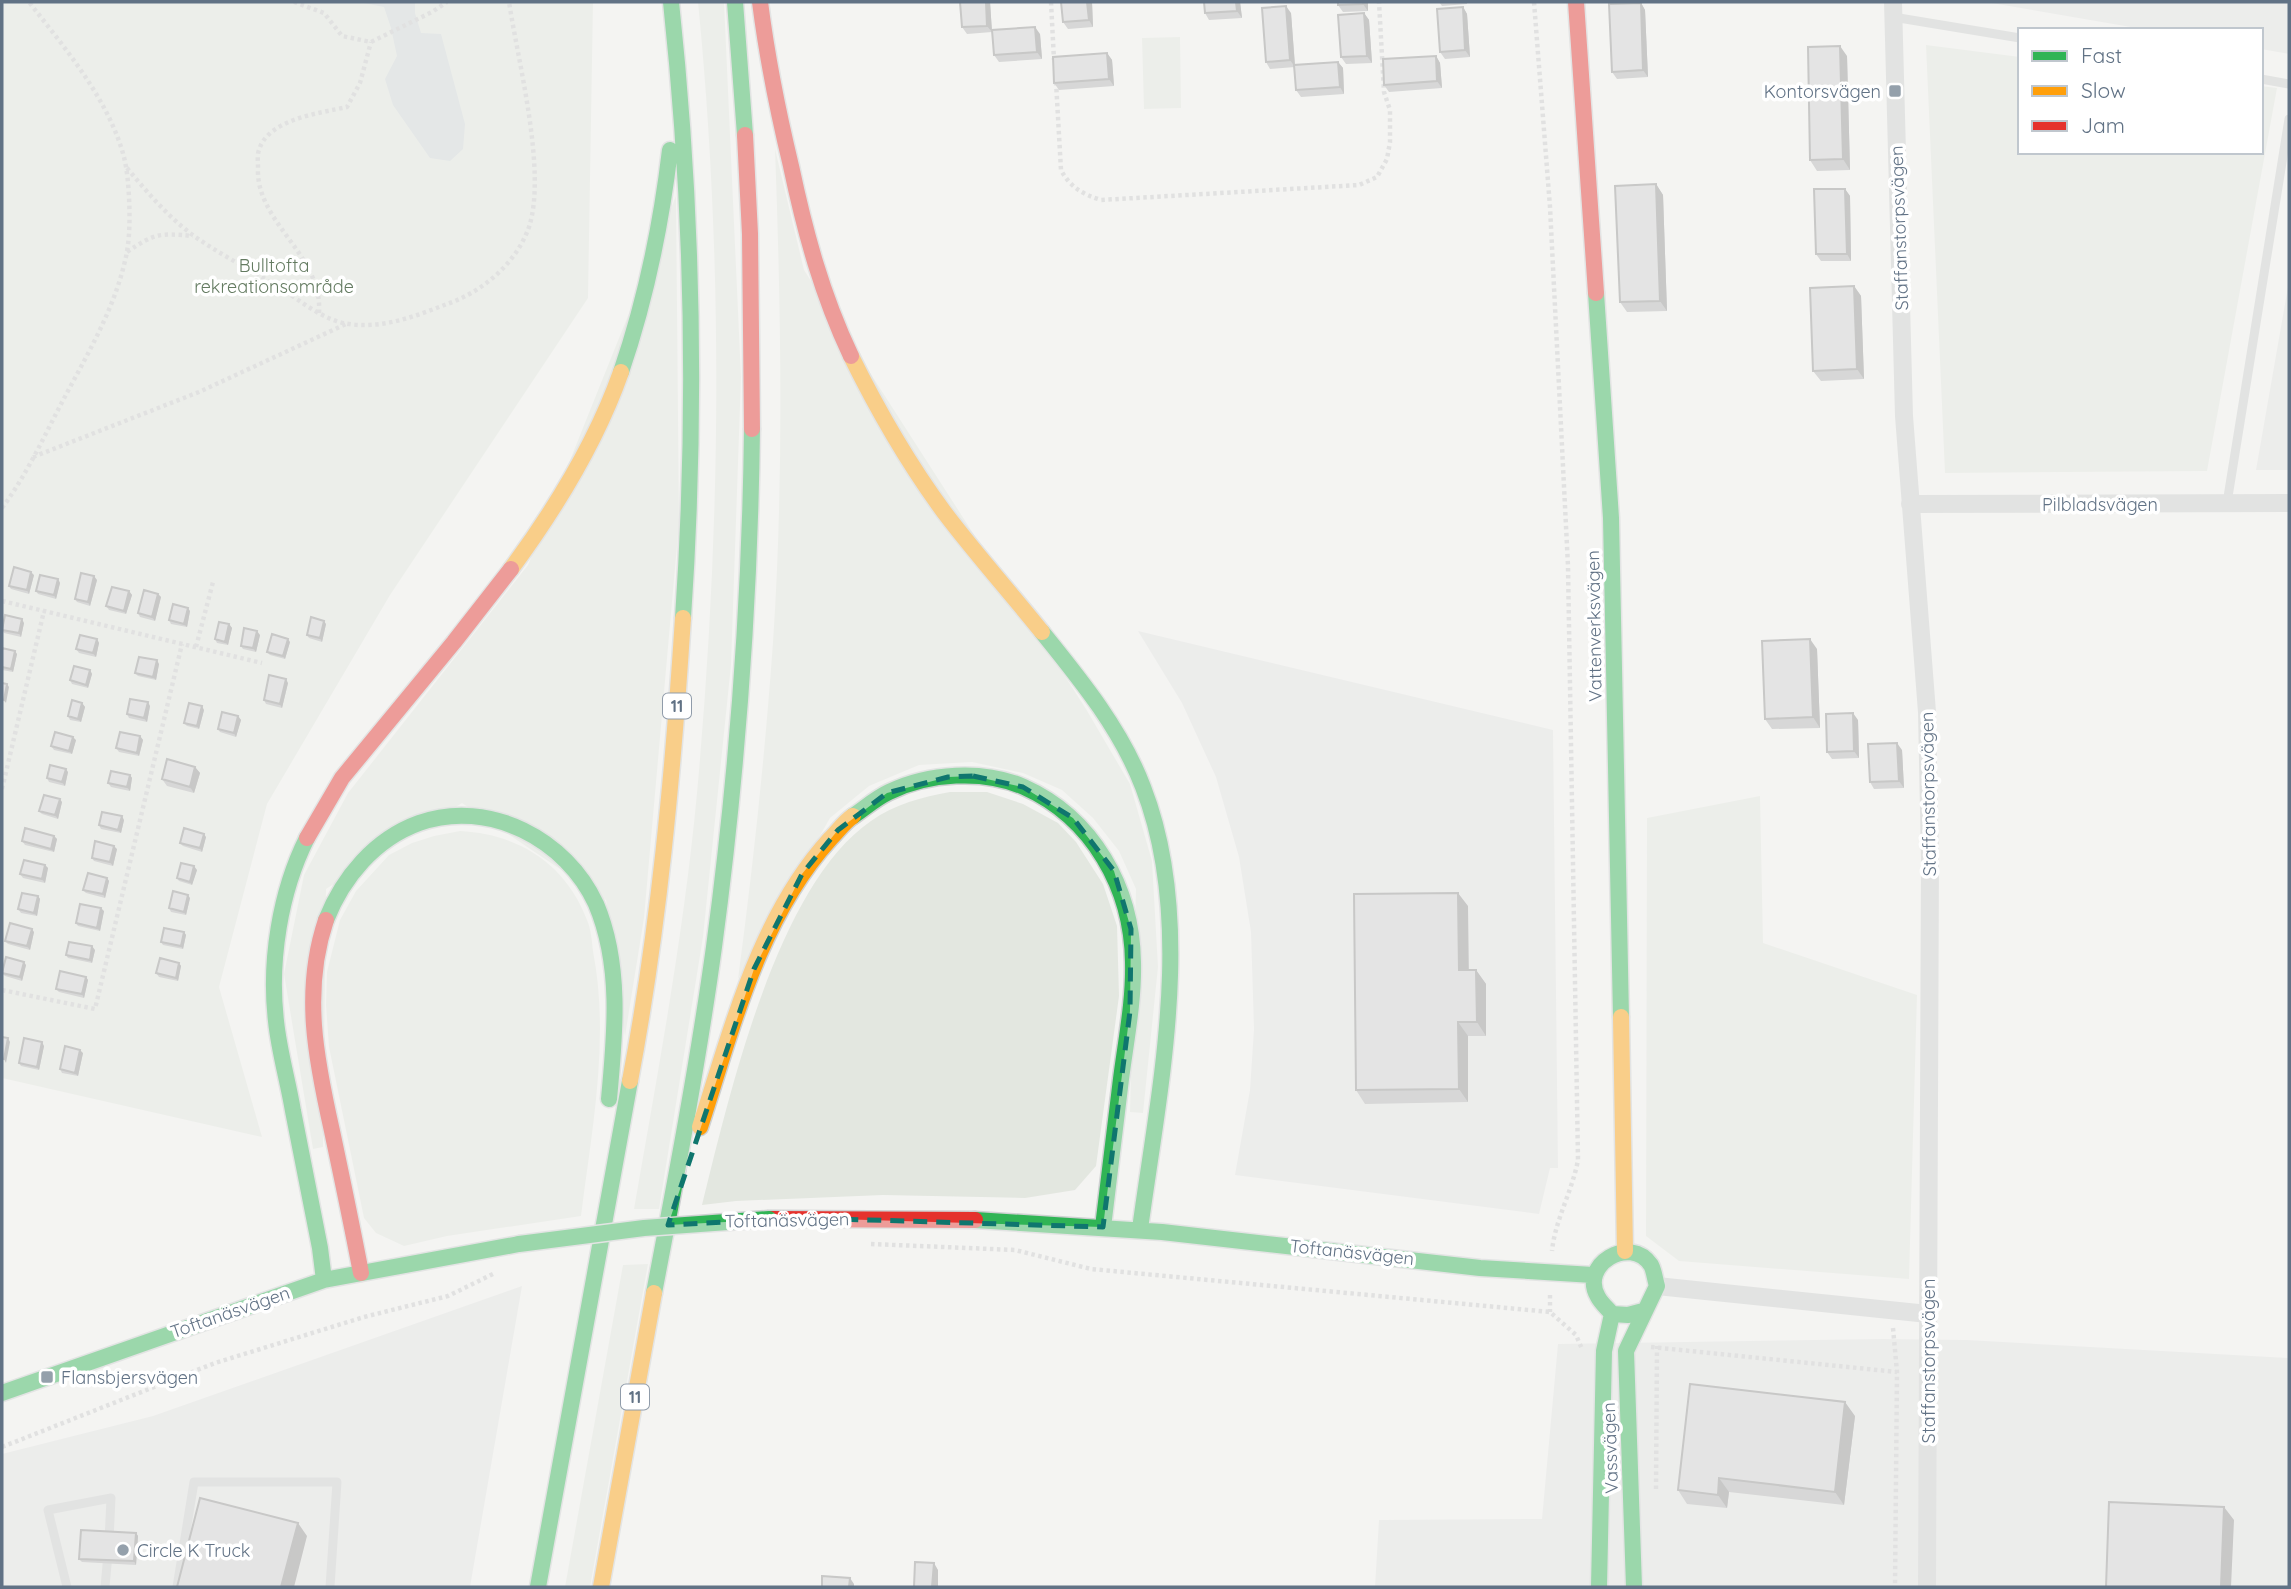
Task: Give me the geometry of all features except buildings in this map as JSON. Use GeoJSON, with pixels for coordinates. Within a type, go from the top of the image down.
{"type":"FeatureCollection","features":[{"type":"Feature","properties":{"kind":"main road"},"geometry":{"type":"LineString","coordinates":[[324,1280],[276,1021],[274,952],[284,897],[309,836],[340,784],[364,749],[478,613],[530,543],[560,498],[609,405],[645,303],[667,187],[672,104],[670,2]]}},
{"type":"Feature","properties":{"kind":"main road","name":"11"},"geometry":{"type":"LineString","coordinates":[[538,1587],[631,1076],[657,918],[670,791],[684,607],[691,451],[689,212],[680,69],[670,2]]}},
{"type":"Feature","properties":{"kind":"main road","name":"11"},"geometry":{"type":"LineString","coordinates":[[601,1587],[672,1208],[716,934],[736,750],[747,597],[753,331],[748,186],[735,2]]}},
{"type":"Feature","properties":{"kind":"main road"},"geometry":{"type":"LineString","coordinates":[[760,2],[779,116],[802,220],[829,303],[864,383],[893,436],[932,495],[1084,687],[1117,734],[1144,791],[1156,825],[1167,886],[1169,956],[1162,1045],[1140,1229]]}},
{"type":"Feature","properties":{"kind":"main road","name":"Vattenverksvägen"},"geometry":{"type":"LineString","coordinates":[[1576,2],[1611,518],[1625,1251]]}},
{"type":"Feature","properties":{"kind":"main road"},"geometry":{"type":"LineString","coordinates":[[672,1208],[754,969],[802,874],[838,830],[869,803],[887,793],[925,781],[973,776],[1001,780],[1023,787],[1048,799],[1073,818],[1094,841],[1114,871],[1124,899],[1133,968],[1103,1227]]}},
{"type":"Feature","properties":{"kind":"main road"},"geometry":{"type":"LineString","coordinates":[[360,1273],[316,1060],[313,1033],[311,998],[322,927],[334,898],[352,872],[371,852],[393,836],[419,823],[474,817],[501,821],[528,830],[569,862],[584,883],[606,935],[611,965],[611,1074],[606,1132],[583,1282],[571,1402]]}},
{"type":"Feature","properties":{"kind":"main road","name":"Toftanäsvägen"},"geometry":{"type":"LineString","coordinates":[[2,1393],[324,1280],[519,1244],[640,1228],[769,1219],[971,1220],[1140,1229],[1549,1274],[1593,1275]]}},
{"type":"Feature","properties":{"kind":"main road"},"geometry":{"type":"LineString","coordinates":[[1625,1251],[1638,1254],[1647,1260],[1656,1275],[1657,1286],[1654,1296],[1643,1311],[1628,1315],[1612,1314],[1596,1298],[1592,1287],[1593,1275],[1599,1263],[1608,1255],[1625,1251]]}},
{"type":"Feature","properties":{"kind":"main road","name":"Vassvägen"},"geometry":{"type":"LineString","coordinates":[[1634,1587],[1626,1351],[1643,1311]]}},
{"type":"Feature","properties":{"kind":"main road","name":"Vassvägen"},"geometry":{"type":"LineString","coordinates":[[1599,1587],[1604,1351],[1612,1314]]}},
{"type":"Feature","properties":{"kind":"street","name":"Staffanstorpsvägen"},"geometry":{"type":"LineString","coordinates":[[1893,9],[1904,416],[1927,712],[1930,860],[1927,1587]]}},
{"type":"Feature","properties":{"kind":"street","name":"Pilbladsvägen"},"geometry":{"type":"LineString","coordinates":[[1910,504],[2289,503]]}},
{"type":"Feature","properties":{"kind":"street"},"geometry":{"type":"LineString","coordinates":[[1657,1286],[1928,1314]]}},
{"type":"Feature","properties":{"kind":"lane"},"geometry":{"type":"LineString","coordinates":[[1893,9],[2018,38]]}},
{"type":"Feature","properties":{"kind":"lane"},"geometry":{"type":"LineString","coordinates":[[2263,79],[2289,84]]}},
{"type":"Feature","properties":{"kind":"lane"},"geometry":{"type":"LineString","coordinates":[[2227,503],[2289,119]]}},
{"type":"Feature","properties":{"kind":"lane"},"geometry":{"type":"LineString","coordinates":[[177,1587],[194,1482],[337,1482],[330,1587]]}},
{"type":"Feature","properties":{"kind":"lane"},"geometry":{"type":"LineString","coordinates":[[67,1587],[48,1510],[111,1498],[105,1587]]}},
{"type":"Feature","properties":{"kind":"path"},"geometry":{"type":"LineString","coordinates":[[2,508],[33,457],[110,308],[126,252],[129,225],[127,168],[121,147],[78,66],[30,2]]}},
{"type":"Feature","properties":{"kind":"path"},"geometry":{"type":"LineString","coordinates":[[294,2],[324,13],[342,36],[371,42],[447,2]]}},
{"type":"Feature","properties":{"kind":"path"},"geometry":{"type":"LineString","coordinates":[[33,457],[199,392],[346,324],[392,322],[461,299],[485,285],[503,269],[519,247],[528,228],[533,207],[534,179],[530,131],[509,2]]}},
{"type":"Feature","properties":{"kind":"path"},"geometry":{"type":"LineString","coordinates":[[1051,2],[1055,66]]}},
{"type":"Feature","properties":{"kind":"path"},"geometry":{"type":"LineString","coordinates":[[1056,79],[1061,170],[1067,181],[1082,194],[1101,200],[1359,186],[1377,177],[1387,159],[1390,142],[1390,110],[1384,92],[1379,2]]}},
{"type":"Feature","properties":{"kind":"path"},"geometry":{"type":"LineString","coordinates":[[861,1243],[1015,1250],[1091,1269],[1550,1312],[1549,1274],[1553,1242],[1574,1183],[1578,1160],[1568,566],[1550,207],[1534,2]]}},
{"type":"Feature","properties":{"kind":"path"},"geometry":{"type":"LineString","coordinates":[[319,313],[320,297],[307,263],[273,218],[257,179],[259,149],[273,130],[298,118],[347,107],[360,83],[371,42]]}},
{"type":"Feature","properties":{"kind":"path"},"geometry":{"type":"LineString","coordinates":[[127,168],[173,219],[194,236],[319,313],[346,324]]}},
{"type":"Feature","properties":{"kind":"path"},"geometry":{"type":"LineString","coordinates":[[126,252],[155,235],[194,236]]}},
{"type":"Feature","properties":{"kind":"path"},"geometry":{"type":"LineString","coordinates":[[196,647],[213,582]]}},
{"type":"Feature","properties":{"kind":"path"},"geometry":{"type":"LineString","coordinates":[[2,601],[262,663]]}},
{"type":"Feature","properties":{"kind":"path"},"geometry":{"type":"LineString","coordinates":[[2,789],[44,611]]}},
{"type":"Feature","properties":{"kind":"path"},"geometry":{"type":"LineString","coordinates":[[2,990],[95,1009],[182,644]]}},
{"type":"Feature","properties":{"kind":"path"},"geometry":{"type":"LineString","coordinates":[[2,1447],[215,1363],[364,1317],[448,1296],[504,1269]]}},
{"type":"Feature","properties":{"kind":"path"},"geometry":{"type":"LineString","coordinates":[[1891,1310],[1897,1372],[1895,1587]]}},
{"type":"Feature","properties":{"kind":"path"},"geometry":{"type":"LineString","coordinates":[[1626,1351],[1657,1346],[1897,1372]]}},
{"type":"Feature","properties":{"kind":"path"},"geometry":{"type":"LineString","coordinates":[[1656,1494],[1657,1346]]}},
{"type":"Feature","properties":{"kind":"path"},"geometry":{"type":"LineString","coordinates":[[1582,1350],[1604,1351]]}},
{"type":"Feature","properties":{"kind":"highlighted area"},"geometry":{"type":"Polygon","coordinates":[[[973,776],[1023,787],[1073,818],[1114,871],[1131,929],[1130,1011],[1103,1227],[803,1218],[668,1225],[754,969],[802,874],[838,830],[887,793],[948,777],[973,776]]]}},
{"type":"Feature","properties":{"kind":"shaded area"},"geometry":{"type":"Polygon","coordinates":[[[359,2],[415,2],[421,33],[441,34],[465,124],[463,149],[450,161],[430,158],[393,105],[385,79],[397,56],[391,28],[384,7],[359,2]]]}},
{"type":"Feature","properties":{"kind":"shaded area"},"geometry":{"type":"Polygon","coordinates":[[[1986,2],[2289,2],[2289,54],[2263,49],[2263,28],[2136,28],[1986,2]]]}},
{"type":"Feature","properties":{"kind":"shaded area"},"geometry":{"type":"Polygon","coordinates":[[[2289,281],[2289,470],[2256,470],[2289,281]]]}},
{"type":"Feature","properties":{"kind":"shaded area"},"geometry":{"type":"Polygon","coordinates":[[[1138,631],[1553,730],[1558,1168],[1550,1168],[1539,1214],[1235,1175],[1250,1090],[1254,1029],[1251,932],[1239,857],[1216,777],[1182,703],[1138,631]]]}},
{"type":"Feature","properties":{"kind":"shaded area"},"geometry":{"type":"Polygon","coordinates":[[[522,1286],[470,1587],[2,1587],[2,1454],[153,1416],[522,1286]]]}},
{"type":"Feature","properties":{"kind":"shaded area"},"geometry":{"type":"Polygon","coordinates":[[[1967,1340],[2289,1358],[2289,1587],[1375,1587],[1379,1520],[1542,1519],[1558,1344],[1967,1340]]]}},
{"type":"Feature","properties":{"kind":"green space","name":"Bulltofta rekreationsområde"},"geometry":{"type":"Polygon","coordinates":[[[2,2],[593,2],[588,298],[390,595],[267,804],[219,987],[262,1137],[2,1078],[2,2]]]}},
{"type":"Feature","properties":{"kind":"green space"},"geometry":{"type":"Polygon","coordinates":[[[698,2],[724,2],[741,377],[731,665],[703,937],[659,1209],[634,1209],[670,1002],[692,845],[711,595],[715,496],[715,299],[712,200],[698,2]]]}},
{"type":"Feature","properties":{"kind":"green space"},"geometry":{"type":"Polygon","coordinates":[[[1180,37],[1181,108],[1144,109],[1142,38],[1180,37]]]}},
{"type":"Feature","properties":{"kind":"green space"},"geometry":{"type":"Polygon","coordinates":[[[1926,45],[2018,57],[2018,154],[2263,154],[2263,86],[2277,88],[2207,471],[1945,473],[1926,45]]]}},
{"type":"Feature","properties":{"kind":"green space"},"geometry":{"type":"Polygon","coordinates":[[[775,149],[804,270],[1086,709],[1130,784],[1152,861],[1158,967],[1143,1113],[1130,1112],[1136,889],[1119,851],[1093,818],[1062,790],[1023,773],[972,762],[919,765],[869,786],[830,818],[738,979],[762,769],[773,642],[779,519],[779,272],[775,149]]]}},
{"type":"Feature","properties":{"kind":"green space"},"geometry":{"type":"Polygon","coordinates":[[[676,196],[679,523],[644,918],[625,1036],[606,900],[462,803],[326,889],[323,1147],[313,1149],[284,974],[304,875],[348,793],[528,565],[676,196]]]}},
{"type":"Feature","properties":{"kind":"green space"},"geometry":{"type":"Polygon","coordinates":[[[950,792],[987,792],[1023,804],[1058,823],[1076,842],[1103,884],[1117,926],[1119,996],[1096,1166],[1075,1190],[1025,1198],[883,1195],[736,1201],[702,1205],[726,1109],[761,997],[783,943],[808,893],[838,852],[871,821],[909,802],[950,792]]]}},
{"type":"Feature","properties":{"kind":"green space"},"geometry":{"type":"Polygon","coordinates":[[[1760,796],[1763,943],[1917,995],[1909,1279],[1679,1261],[1646,1236],[1647,818],[1760,796]]]}},
{"type":"Feature","properties":{"kind":"green space"},"geometry":{"type":"Polygon","coordinates":[[[460,831],[502,838],[538,856],[567,883],[587,920],[598,984],[600,1017],[598,1084],[590,1150],[581,1216],[447,1236],[404,1246],[376,1233],[364,1218],[329,1047],[327,972],[340,920],[356,891],[389,855],[412,843],[460,831]]]}},
{"type":"Feature","properties":{"kind":"green space"},"geometry":{"type":"Polygon","coordinates":[[[648,1264],[590,1587],[565,1587],[623,1265],[648,1264]]]}},
{"type":"Feature","properties":{"kind":"traffic: fast"},"geometry":{"type":"LineString","coordinates":[[671,2],[684,156],[691,310],[690,464],[683,618]]}},
{"type":"Feature","properties":{"kind":"traffic: fast"},"geometry":{"type":"LineString","coordinates":[[735,2],[745,135]]}},
{"type":"Feature","properties":{"kind":"traffic: fast"},"geometry":{"type":"LineString","coordinates":[[621,372],[652,262],[670,150]]}},
{"type":"Feature","properties":{"kind":"traffic: fast"},"geometry":{"type":"LineString","coordinates":[[1596,293],[1611,518],[1621,1017]]}},
{"type":"Feature","properties":{"kind":"traffic: fast"},"geometry":{"type":"LineString","coordinates":[[654,1293],[694,1077],[722,883],[736,754],[745,624],[752,429]]}},
{"type":"Feature","properties":{"kind":"traffic: fast"},"geometry":{"type":"LineString","coordinates":[[1042,632],[1085,686],[1123,745],[1143,787],[1159,839],[1168,894],[1168,1007],[1156,1120],[1140,1229]]}},
{"type":"Feature","properties":{"kind":"traffic: fast"},"geometry":{"type":"LineString","coordinates":[[853,816],[884,794],[921,781],[956,776],[991,778],[1024,787],[1048,800],[1089,836],[1104,858],[1125,908],[1131,935],[1133,977],[1103,1227]]}},
{"type":"Feature","properties":{"kind":"traffic: fast"},"geometry":{"type":"LineString","coordinates":[[326,920],[342,889],[362,861],[388,839],[419,823],[446,817],[472,816],[523,830],[546,844],[566,861],[583,881],[596,904],[610,951],[614,1025],[609,1099]]}},
{"type":"Feature","properties":{"kind":"traffic: fast"},"geometry":{"type":"LineString","coordinates":[[307,838],[283,904],[276,951],[274,998],[279,1044],[324,1280]]}},
{"type":"Feature","properties":{"kind":"traffic: fast"},"geometry":{"type":"LineString","coordinates":[[538,1587],[630,1081]]}},
{"type":"Feature","properties":{"kind":"traffic: fast"},"geometry":{"type":"LineString","coordinates":[[519,1244],[644,1228],[769,1219]]}},
{"type":"Feature","properties":{"kind":"traffic: fast"},"geometry":{"type":"LineString","coordinates":[[975,1220],[1162,1232],[1480,1268],[1593,1275]]}},
{"type":"Feature","properties":{"kind":"traffic: fast"},"geometry":{"type":"LineString","coordinates":[[2,1393],[324,1280],[519,1244]]}},
{"type":"Feature","properties":{"kind":"traffic: fast"},"geometry":{"type":"LineString","coordinates":[[1634,1587],[1626,1351],[1657,1286],[1651,1265],[1642,1256],[1631,1252],[1610,1257],[1595,1274],[1594,1285],[1599,1299],[1612,1314],[1628,1315],[1643,1311]]}},
{"type":"Feature","properties":{"kind":"traffic: fast"},"geometry":{"type":"LineString","coordinates":[[1599,1587],[1604,1351],[1612,1314]]}},
{"type":"Feature","properties":{"kind":"traffic: slow"},"geometry":{"type":"LineString","coordinates":[[851,356],[918,475],[944,512],[1042,632]]}},
{"type":"Feature","properties":{"kind":"traffic: slow"},"geometry":{"type":"LineString","coordinates":[[511,569],[544,522],[587,449],[621,372]]}},
{"type":"Feature","properties":{"kind":"traffic: slow"},"geometry":{"type":"LineString","coordinates":[[630,1081],[664,851],[683,618]]}},
{"type":"Feature","properties":{"kind":"traffic: slow"},"geometry":{"type":"LineString","coordinates":[[700,1127],[736,1013],[766,939],[805,870],[853,816]]}},
{"type":"Feature","properties":{"kind":"traffic: slow"},"geometry":{"type":"LineString","coordinates":[[1621,1017],[1625,1251]]}},
{"type":"Feature","properties":{"kind":"traffic: slow"},"geometry":{"type":"LineString","coordinates":[[601,1587],[654,1293]]}},
{"type":"Feature","properties":{"kind":"traffic: jam"},"geometry":{"type":"LineString","coordinates":[[760,2],[773,84],[802,215],[815,263],[851,356]]}},
{"type":"Feature","properties":{"kind":"traffic: jam"},"geometry":{"type":"LineString","coordinates":[[1576,2],[1596,293]]}},
{"type":"Feature","properties":{"kind":"traffic: jam"},"geometry":{"type":"LineString","coordinates":[[745,135],[750,234],[752,429]]}},
{"type":"Feature","properties":{"kind":"traffic: jam"},"geometry":{"type":"LineString","coordinates":[[307,838],[342,778],[511,569]]}},
{"type":"Feature","properties":{"kind":"traffic: jam"},"geometry":{"type":"LineString","coordinates":[[326,920],[315,973],[314,1026],[321,1078],[361,1273]]}},
{"type":"Feature","properties":{"kind":"traffic: jam"},"geometry":{"type":"LineString","coordinates":[[769,1219],[975,1220]]}},
{"type":"Feature","properties":{"kind":"place","name":"Kontorsvägen"},"geometry":{"type":"Point","coordinates":[1895,91]}},
{"type":"Feature","properties":{"kind":"place","name":"Flansbjersvägen"},"geometry":{"type":"Point","coordinates":[47,1377]}},
{"type":"Feature","properties":{"kind":"place","name":"Circle K Truck"},"geometry":{"type":"Point","coordinates":[123,1550]}}]}
